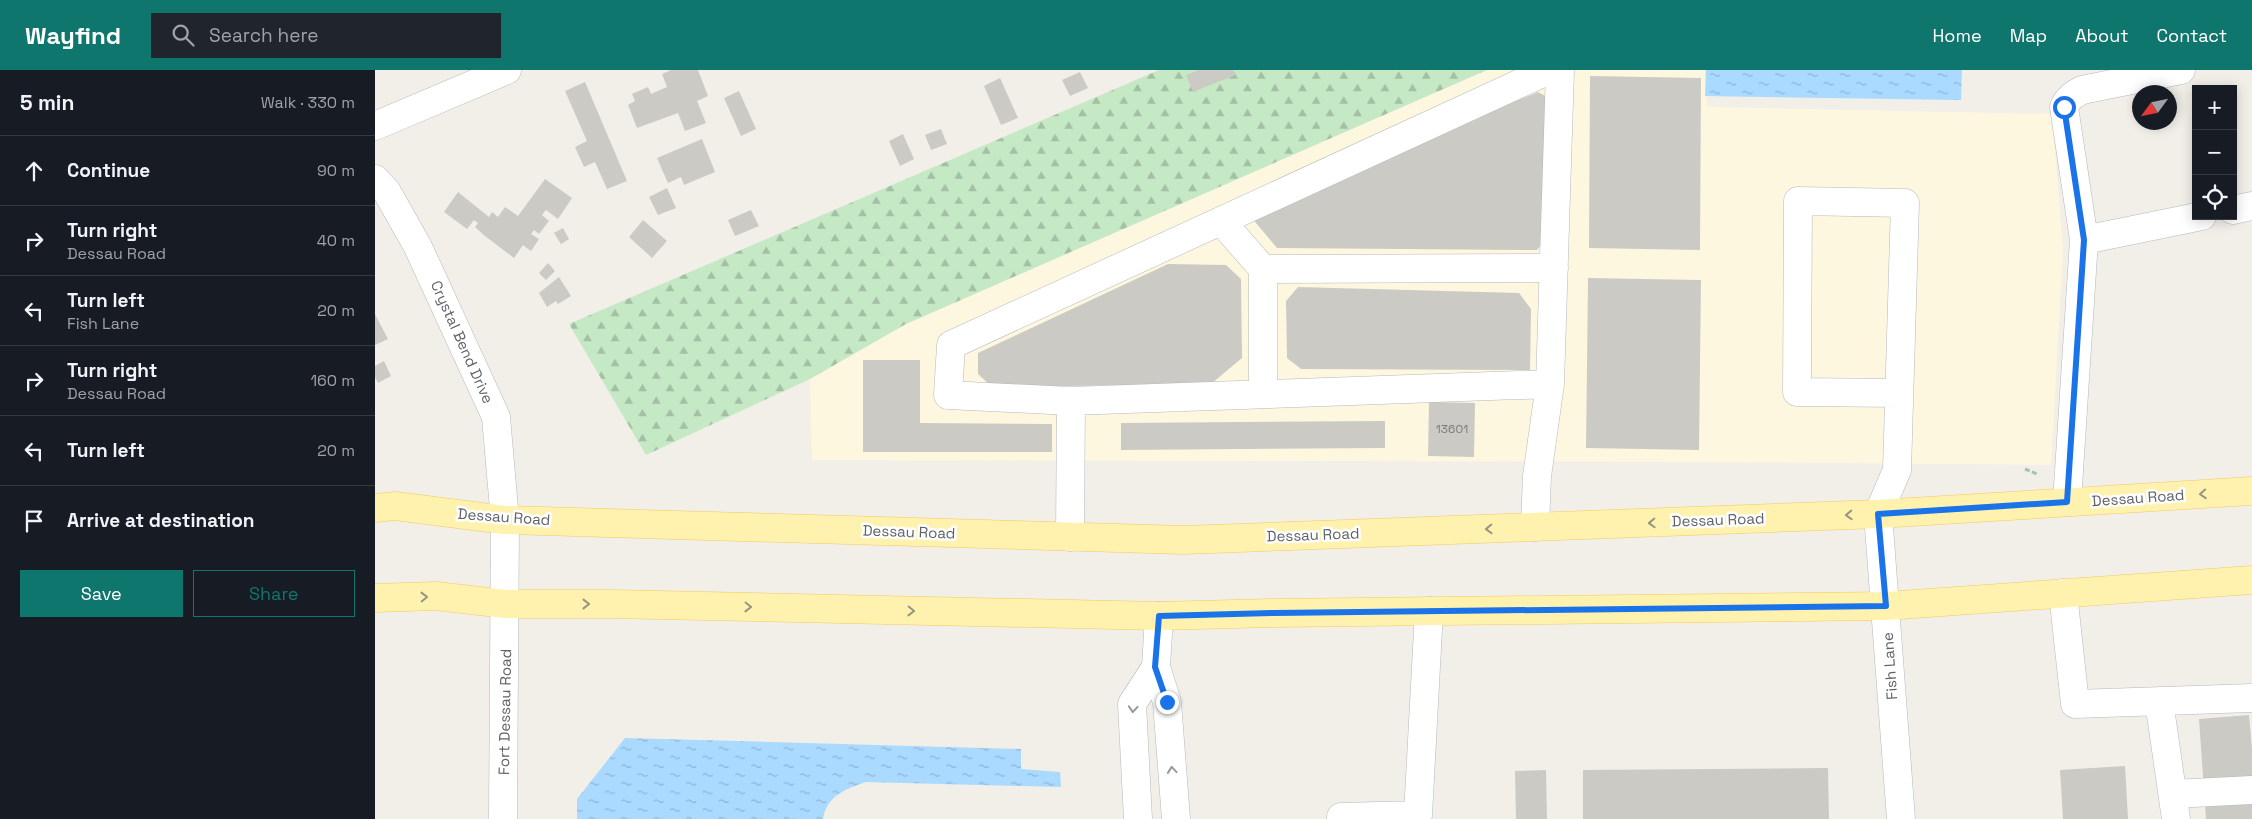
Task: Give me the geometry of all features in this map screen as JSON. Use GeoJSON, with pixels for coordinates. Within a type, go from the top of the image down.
{"type":"FeatureCollection","features":[{"type":"Feature","properties":{"kind":"main road","name":"Dessau Road"},"geometry":{"type":"LineString","coordinates":[[375,508],[395,506],[505,520],[1184,540],[1878,514],[2252,491]]}},
{"type":"Feature","properties":{"kind":"main road"},"geometry":{"type":"LineString","coordinates":[[375,598],[436,596],[506,604],[611,604],[1159,616],[1886,606],[2252,580]]}},
{"type":"Feature","properties":{"kind":"street"},"geometry":{"type":"LineString","coordinates":[[375,126],[507,70]]}},
{"type":"Feature","properties":{"kind":"street"},"geometry":{"type":"LineString","coordinates":[[1549,70],[951,345],[948,395],[1071,401],[1550,384]]}},
{"type":"Feature","properties":{"kind":"street"},"geometry":{"type":"LineString","coordinates":[[1535,527],[1537,476],[1550,384],[1559,70]]}},
{"type":"Feature","properties":{"kind":"street"},"geometry":{"type":"LineString","coordinates":[[2067,502],[2084,240],[2064,107],[2066,101],[2082,90],[2181,70]]}},
{"type":"Feature","properties":{"kind":"street","name":"Crystal Bend Drive"},"geometry":{"type":"LineString","coordinates":[[375,179],[387,192],[418,246],[496,417],[505,520],[506,604]]}},
{"type":"Feature","properties":{"kind":"street"},"geometry":{"type":"LineString","coordinates":[[1878,514],[1897,470],[1905,203],[1798,201],[1797,392],[1899,393]]}},
{"type":"Feature","properties":{"kind":"street"},"geometry":{"type":"LineString","coordinates":[[2237,209],[2252,206]]}},
{"type":"Feature","properties":{"kind":"street"},"geometry":{"type":"LineString","coordinates":[[2084,240],[2192,218]]}},
{"type":"Feature","properties":{"kind":"street"},"geometry":{"type":"LineString","coordinates":[[1221,220],[1263,269],[1263,393]]}},
{"type":"Feature","properties":{"kind":"street"},"geometry":{"type":"LineString","coordinates":[[1263,269],[1554,268]]}},
{"type":"Feature","properties":{"kind":"street"},"geometry":{"type":"LineString","coordinates":[[1070,537],[1071,401]]}},
{"type":"Feature","properties":{"kind":"street","name":"Fish Lane"},"geometry":{"type":"LineString","coordinates":[[1878,514],[1901,819]]}},
{"type":"Feature","properties":{"kind":"street"},"geometry":{"type":"LineString","coordinates":[[2063,593],[2075,704],[2252,698]]}},
{"type":"Feature","properties":{"kind":"street","name":"Fort Dessau Road"},"geometry":{"type":"LineString","coordinates":[[503,819],[506,604]]}},
{"type":"Feature","properties":{"kind":"street"},"geometry":{"type":"LineString","coordinates":[[1341,816],[1418,815],[1429,611]]}},
{"type":"Feature","properties":{"kind":"street"},"geometry":{"type":"LineString","coordinates":[[1159,616],[1155,667],[1167,702],[1176,819]]}},
{"type":"Feature","properties":{"kind":"street"},"geometry":{"type":"LineString","coordinates":[[1138,819],[1132,704],[1155,667]]}},
{"type":"Feature","properties":{"kind":"street"},"geometry":{"type":"LineString","coordinates":[[2159,701],[2175,807],[2252,790]]}},
{"type":"Feature","properties":{"kind":"shaded area"},"geometry":{"type":"Polygon","coordinates":[[[1487,70],[1705,70],[1707,107],[2052,114],[2063,249],[2051,465],[1714,462],[812,460],[810,379],[906,324],[1487,70]]]}},
{"type":"Feature","properties":{"kind":"green space"},"geometry":{"type":"Polygon","coordinates":[[[1159,70],[1487,70],[906,324],[810,379],[646,455],[569,324],[1159,70]]]}},
{"type":"Feature","properties":{"kind":"water"},"geometry":{"type":"Polygon","coordinates":[[[1706,70],[1962,70],[1961,100],[1705,96],[1706,70]]]}},
{"type":"Feature","properties":{"kind":"water"},"geometry":{"type":"Polygon","coordinates":[[[625,738],[1021,749],[1021,769],[1060,772],[1061,787],[866,782],[845,790],[833,799],[825,811],[823,819],[577,819],[577,799],[625,738]]]}},
{"type":"Feature","properties":{"kind":"building"},"geometry":{"type":"Polygon","coordinates":[[[671,70],[698,70],[708,96],[697,101],[706,123],[685,131],[678,113],[637,128],[628,105],[635,101],[632,94],[648,87],[651,94],[667,87],[662,74],[671,70]]]}},
{"type":"Feature","properties":{"kind":"building"},"geometry":{"type":"Polygon","coordinates":[[[1199,70],[1233,70],[1235,75],[1193,92],[1186,75],[1199,70]]]}},
{"type":"Feature","properties":{"kind":"building"},"geometry":{"type":"Polygon","coordinates":[[[1080,72],[1088,88],[1070,96],[1062,80],[1080,72]]]}},
{"type":"Feature","properties":{"kind":"building"},"geometry":{"type":"Polygon","coordinates":[[[1590,76],[1701,78],[1700,250],[1589,248],[1590,76]]]}},
{"type":"Feature","properties":{"kind":"building"},"geometry":{"type":"Polygon","coordinates":[[[1000,78],[1018,118],[1001,125],[984,86],[1000,78]]]}},
{"type":"Feature","properties":{"kind":"building"},"geometry":{"type":"Polygon","coordinates":[[[585,82],[627,181],[607,189],[595,162],[584,167],[575,147],[587,141],[565,91],[585,82]]]}},
{"type":"Feature","properties":{"kind":"building"},"geometry":{"type":"Polygon","coordinates":[[[739,91],[756,129],[741,136],[724,98],[739,91]]]}},
{"type":"Feature","properties":{"kind":"building"},"geometry":{"type":"Polygon","coordinates":[[[1538,92],[1549,98],[1549,235],[1537,250],[1277,248],[1245,210],[1538,92]]]}},
{"type":"Feature","properties":{"kind":"building"},"geometry":{"type":"Polygon","coordinates":[[[941,129],[947,144],[931,150],[925,135],[941,129]]]}},
{"type":"Feature","properties":{"kind":"building"},"geometry":{"type":"Polygon","coordinates":[[[903,134],[914,159],[900,166],[889,141],[903,134]]]}},
{"type":"Feature","properties":{"kind":"building"},"geometry":{"type":"Polygon","coordinates":[[[702,139],[715,172],[684,185],[681,177],[668,183],[657,158],[702,139]]]}},
{"type":"Feature","properties":{"kind":"building"},"geometry":{"type":"Polygon","coordinates":[[[545,179],[572,198],[558,219],[546,210],[542,215],[549,221],[539,234],[534,230],[531,234],[539,239],[531,251],[523,245],[514,258],[475,227],[478,223],[474,220],[467,229],[444,212],[458,192],[489,217],[492,212],[498,217],[505,207],[518,216],[545,179]]]}},
{"type":"Feature","properties":{"kind":"building"},"geometry":{"type":"Polygon","coordinates":[[[667,188],[676,208],[658,215],[649,197],[667,188]]]}},
{"type":"Feature","properties":{"kind":"building"},"geometry":{"type":"Polygon","coordinates":[[[751,210],[759,226],[735,236],[728,220],[751,210]]]}},
{"type":"Feature","properties":{"kind":"building"},"geometry":{"type":"Polygon","coordinates":[[[643,220],[667,241],[652,258],[629,237],[643,220]]]}},
{"type":"Feature","properties":{"kind":"building"},"geometry":{"type":"Polygon","coordinates":[[[563,228],[569,239],[561,244],[554,233],[563,228]]]}},
{"type":"Feature","properties":{"kind":"building"},"geometry":{"type":"Polygon","coordinates":[[[548,263],[555,271],[546,280],[539,273],[548,263]]]}},
{"type":"Feature","properties":{"kind":"building"},"geometry":{"type":"Polygon","coordinates":[[[1168,264],[1226,265],[1241,279],[1242,358],[1211,384],[992,387],[978,374],[978,353],[1168,264]]]}},
{"type":"Feature","properties":{"kind":"building"},"geometry":{"type":"Polygon","coordinates":[[[559,277],[571,296],[558,304],[556,301],[547,307],[539,293],[559,277]]]}},
{"type":"Feature","properties":{"kind":"building"},"geometry":{"type":"Polygon","coordinates":[[[1588,278],[1701,280],[1699,450],[1586,448],[1588,278]]]}},
{"type":"Feature","properties":{"kind":"building"},"geometry":{"type":"Polygon","coordinates":[[[1298,287],[1519,293],[1531,309],[1530,370],[1301,369],[1287,358],[1286,301],[1298,287]]]}},
{"type":"Feature","properties":{"kind":"building"},"geometry":{"type":"Polygon","coordinates":[[[375,314],[388,339],[375,345],[375,314]]]}},
{"type":"Feature","properties":{"kind":"building"},"geometry":{"type":"Polygon","coordinates":[[[863,360],[920,360],[920,423],[1052,424],[1052,452],[863,452],[863,360]]]}},
{"type":"Feature","properties":{"kind":"building"},"geometry":{"type":"Polygon","coordinates":[[[384,361],[391,376],[378,383],[375,377],[375,366],[384,361]]]}},
{"type":"Feature","properties":{"kind":"building"},"geometry":{"type":"Polygon","coordinates":[[[1429,402],[1475,403],[1474,457],[1428,456],[1429,402]]]}},
{"type":"Feature","properties":{"kind":"building"},"geometry":{"type":"Polygon","coordinates":[[[1385,421],[1385,448],[1121,450],[1121,423],[1385,421]]]}},
{"type":"Feature","properties":{"kind":"building"},"geometry":{"type":"Polygon","coordinates":[[[2249,715],[2252,749],[2252,819],[2206,819],[2199,719],[2249,715]]]}},
{"type":"Feature","properties":{"kind":"building"},"geometry":{"type":"Polygon","coordinates":[[[2125,766],[2128,819],[2063,819],[2060,770],[2125,766]]]}},
{"type":"Feature","properties":{"kind":"building"},"geometry":{"type":"Polygon","coordinates":[[[1828,768],[1829,819],[1583,819],[1583,770],[1828,768]]]}},
{"type":"Feature","properties":{"kind":"building"},"geometry":{"type":"Polygon","coordinates":[[[1546,770],[1547,819],[1516,819],[1515,771],[1546,770]]]}},
{"type":"Feature","properties":{"kind":"route"},"geometry":{"type":"LineString","coordinates":[[1167,702],[1155,667],[1159,616],[1886,606],[1878,514],[2067,502],[2084,240],[2064,107]]}}]}
